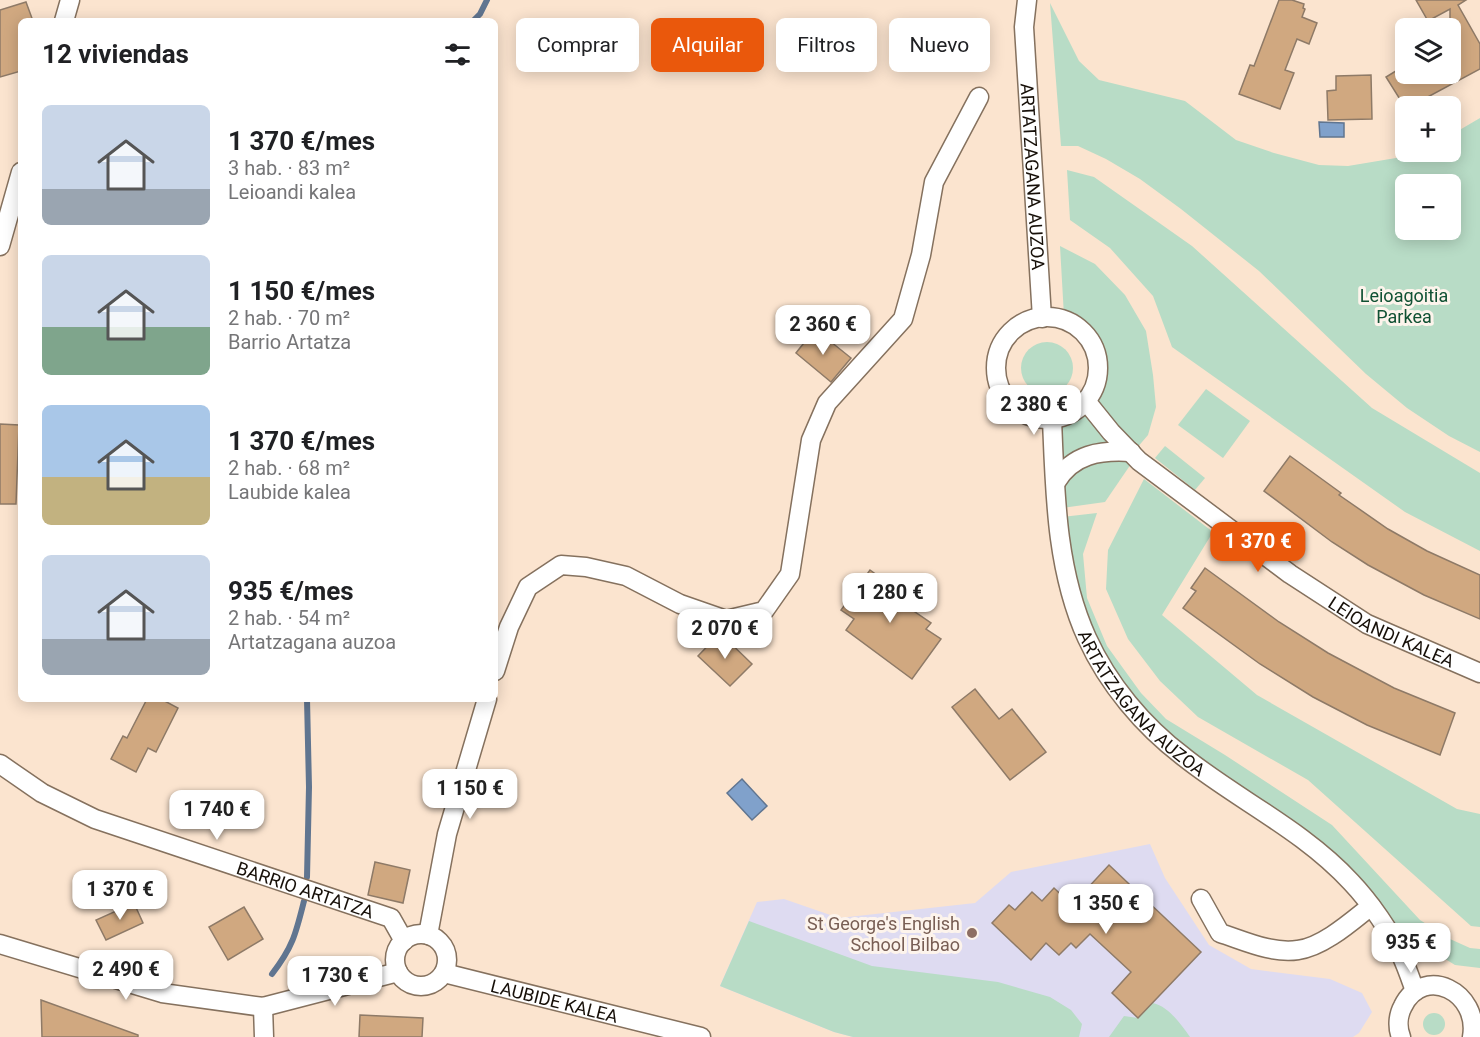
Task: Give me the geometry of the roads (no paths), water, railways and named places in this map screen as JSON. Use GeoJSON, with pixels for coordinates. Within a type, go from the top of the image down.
{"type":"FeatureCollection","features":[{"type":"Feature","properties":{"kind":"street"},"geometry":{"type":"LineString","coordinates":[[65,18],[70,0]]}},
{"type":"Feature","properties":{"kind":"street","name":"ARTATZAGANA AUZOA"},"geometry":{"type":"LineString","coordinates":[[1027,0],[1024,27],[1042,318]]}},
{"type":"Feature","properties":{"kind":"street"},"geometry":{"type":"LineString","coordinates":[[498,661],[508,627],[528,587],[561,565],[586,567],[626,576],[680,604],[726,620],[764,611],[790,574],[811,440],[827,403],[903,319],[921,255],[934,182],[979,97]]}},
{"type":"Feature","properties":{"kind":"street"},"geometry":{"type":"LineString","coordinates":[[0,246],[18,183]]}},
{"type":"Feature","properties":{"kind":"street"},"geometry":{"type":"LineString","coordinates":[[1042,318],[1057,318],[1071,323],[1083,332],[1092,344],[1097,358],[1098,373],[1094,388],[1086,401],[1065,416],[1052,419],[1032,417],[1015,408],[1002,393],[996,374],[998,354],[1007,336],[1023,323],[1042,318]]}},
{"type":"Feature","properties":{"kind":"street","name":"LEIOANDI KALEA"},"geometry":{"type":"LineString","coordinates":[[1086,401],[1145,466],[1290,574],[1366,624],[1480,673]]}},
{"type":"Feature","properties":{"kind":"street","name":"ARTATZAGANA AUZOA"},"geometry":{"type":"LineString","coordinates":[[1052,419],[1061,547],[1069,587],[1087,638],[1107,673],[1148,725],[1184,758],[1309,845],[1351,882],[1371,906],[1402,957],[1415,991]]}},
{"type":"Feature","properties":{"kind":"street"},"geometry":{"type":"LineString","coordinates":[[1056,482],[1062,473],[1082,457],[1112,451],[1131,452]]}},
{"type":"Feature","properties":{"kind":"street"},"geometry":{"type":"LineString","coordinates":[[428,935],[447,834],[486,702]]}},
{"type":"Feature","properties":{"kind":"street","name":"BARRIO ARTATZA"},"geometry":{"type":"LineString","coordinates":[[0,764],[42,793],[95,819],[391,918],[404,941]]}},
{"type":"Feature","properties":{"kind":"street"},"geometry":{"type":"LineString","coordinates":[[1201,899],[1220,933],[1263,948],[1299,950],[1332,937],[1371,906]]}},
{"type":"Feature","properties":{"kind":"street"},"geometry":{"type":"LineString","coordinates":[[428,935],[436,938],[445,950],[447,966],[444,973],[432,984],[425,986],[409,983],[398,972],[395,955],[404,941],[411,936],[428,935]]}},
{"type":"Feature","properties":{"kind":"street"},"geometry":{"type":"LineString","coordinates":[[0,944],[162,993],[263,1007],[398,972]]}},
{"type":"Feature","properties":{"kind":"street","name":"LAUBIDE KALEA"},"geometry":{"type":"LineString","coordinates":[[444,973],[702,1037]]}},
{"type":"Feature","properties":{"kind":"street"},"geometry":{"type":"LineString","coordinates":[[1401,1037],[1398,1023],[1400,1011],[1406,1000],[1415,991],[1427,986],[1439,985],[1457,992],[1470,1005],[1475,1032]]}},
{"type":"Feature","properties":{"kind":"street"},"geometry":{"type":"LineString","coordinates":[[263,1007],[264,1037]]}},
{"type":"Feature","properties":{"kind":"water"},"geometry":{"type":"Polygon","coordinates":[[[1319,122],[1344,123],[1344,137],[1320,137],[1319,122]]]}},
{"type":"Feature","properties":{"kind":"water"},"geometry":{"type":"Polygon","coordinates":[[[742,779],[767,806],[752,820],[727,793],[742,779]]]}},
{"type":"Feature","properties":{"kind":"waterway"},"geometry":{"type":"LineString","coordinates":[[476,18],[487,0]]}},
{"type":"Feature","properties":{"kind":"waterway"},"geometry":{"type":"LineString","coordinates":[[307,702],[309,787],[307,877]]}},
{"type":"Feature","properties":{"kind":"waterway"},"geometry":{"type":"LineString","coordinates":[[272,974],[285,956],[293,939],[304,901]]}},
{"type":"Feature","properties":{"kind":"place","name":"St George's English School Bilbao"},"geometry":{"type":"Point","coordinates":[972,933]}},
{"type":"Feature","properties":{"kind":"park label","name":"Leioagoitia Parkea"},"geometry":{"type":"Point","coordinates":[1404,305]}}]}
